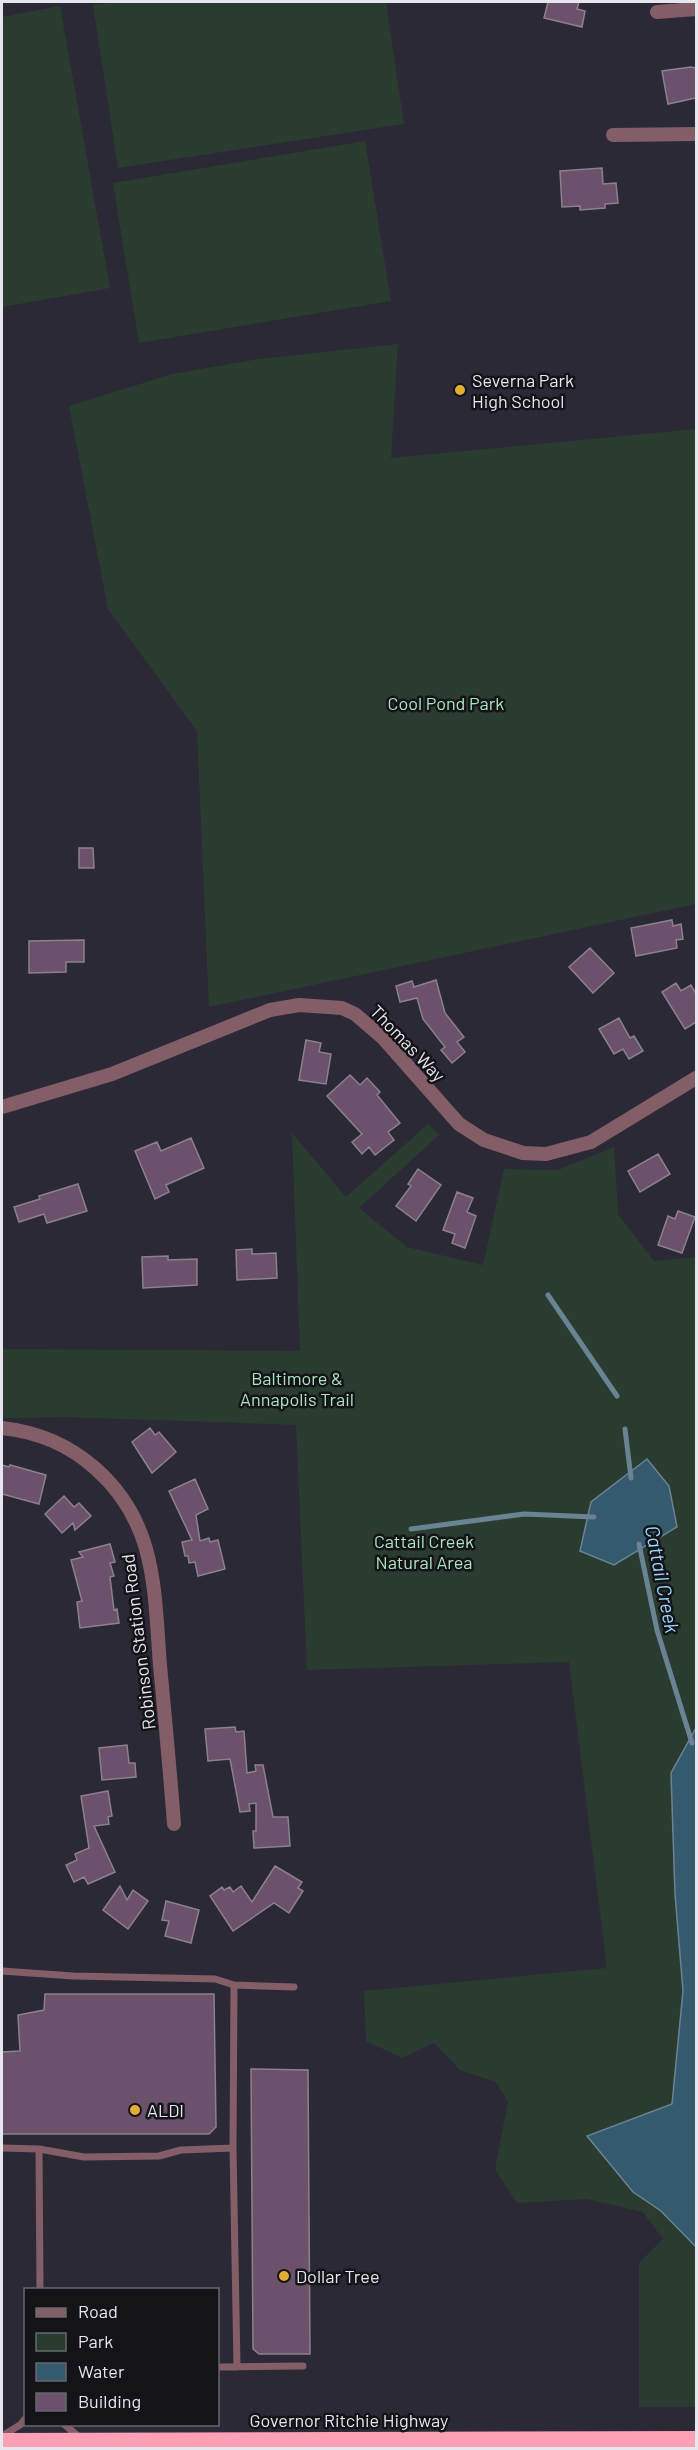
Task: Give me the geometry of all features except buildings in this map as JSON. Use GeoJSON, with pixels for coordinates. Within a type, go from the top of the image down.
{"type":"FeatureCollection","features":[{"type":"Feature","properties":{"kind":"highway","name":"Governor Ritchie Highway"},"geometry":{"type":"LineString","coordinates":[[2,2442],[696,2440]]}},
{"type":"Feature","properties":{"kind":"street"},"geometry":{"type":"LineString","coordinates":[[657,12],[696,9]]}},
{"type":"Feature","properties":{"kind":"street"},"geometry":{"type":"LineString","coordinates":[[613,135],[696,134]]}},
{"type":"Feature","properties":{"kind":"street","name":"Thomas Way"},"geometry":{"type":"LineString","coordinates":[[2,1107],[112,1074],[270,1010],[299,1005],[342,1008],[355,1014],[384,1039],[459,1124],[484,1140],[523,1153],[546,1154],[591,1142],[696,1078]]}},
{"type":"Feature","properties":{"kind":"street","name":"Robinson Station Road"},"geometry":{"type":"LineString","coordinates":[[2,1428],[30,1431],[59,1443],[89,1463],[112,1483],[132,1511],[141,1532],[153,1584],[174,1824]]}},
{"type":"Feature","properties":{"kind":"lane"},"geometry":{"type":"LineString","coordinates":[[2,1971],[73,1976],[215,1979],[234,1985],[294,1987]]}},
{"type":"Feature","properties":{"kind":"lane"},"geometry":{"type":"LineString","coordinates":[[234,1985],[233,2148],[237,2367]]}},
{"type":"Feature","properties":{"kind":"lane"},"geometry":{"type":"LineString","coordinates":[[2,2148],[39,2148],[84,2157],[159,2156],[181,2150],[233,2148]]}},
{"type":"Feature","properties":{"kind":"lane"},"geometry":{"type":"LineString","coordinates":[[39,2148],[40,2288]]}},
{"type":"Feature","properties":{"kind":"lane"},"geometry":{"type":"LineString","coordinates":[[219,2367],[303,2366]]}},
{"type":"Feature","properties":{"kind":"lane"},"geometry":{"type":"LineString","coordinates":[[2,2436],[24,2420]]}},
{"type":"Feature","properties":{"kind":"lane"},"geometry":{"type":"LineString","coordinates":[[67,2426],[90,2441]]}},
{"type":"Feature","properties":{"kind":"lane"},"geometry":{"type":"LineString","coordinates":[[350,2448],[402,2441]]}},
{"type":"Feature","properties":{"kind":"green space"},"geometry":{"type":"Polygon","coordinates":[[[117,2],[386,2],[404,124],[118,168],[93,5],[117,2]]]}},
{"type":"Feature","properties":{"kind":"green space"},"geometry":{"type":"Polygon","coordinates":[[[60,6],[110,288],[2,307],[2,17],[60,6]]]}},
{"type":"Feature","properties":{"kind":"green space"},"geometry":{"type":"Polygon","coordinates":[[[365,141],[391,301],[139,343],[113,183],[365,141]]]}},
{"type":"Feature","properties":{"kind":"green space","name":"Cool Pond Park"},"geometry":{"type":"Polygon","coordinates":[[[398,344],[391,458],[696,429],[696,904],[209,1007],[197,731],[108,609],[69,406],[172,374],[259,359],[398,344]]]}},
{"type":"Feature","properties":{"kind":"green space","name":"Cattail Creek Natural Area"},"geometry":{"type":"Polygon","coordinates":[[[428,1124],[439,1135],[359,1208],[407,1247],[483,1265],[504,1169],[558,1170],[614,1147],[618,1214],[654,1261],[696,1257],[696,2407],[639,2407],[639,2263],[663,2239],[643,2212],[587,2199],[517,2203],[495,2169],[508,2102],[496,2082],[460,2070],[434,2043],[402,2058],[366,2041],[364,1991],[607,1968],[569,1662],[307,1670],[296,1425],[65,1417],[2,1418],[2,1349],[300,1351],[292,1133],[346,1197],[428,1124]]]}},
{"type":"Feature","properties":{"kind":"water"},"geometry":{"type":"Polygon","coordinates":[[[647,1459],[669,1486],[677,1527],[614,1565],[580,1551],[591,1502],[647,1459]]]}},
{"type":"Feature","properties":{"kind":"water"},"geometry":{"type":"Polygon","coordinates":[[[696,1728],[696,2247],[661,2211],[633,2192],[587,2136],[672,2104],[683,1991],[675,1894],[671,1773],[696,1728]]]}},
{"type":"Feature","properties":{"kind":"waterway","name":"Cattail Creek"},"geometry":{"type":"LineString","coordinates":[[548,1295],[617,1396]]}},
{"type":"Feature","properties":{"kind":"waterway","name":"Cattail Creek"},"geometry":{"type":"LineString","coordinates":[[625,1429],[631,1478]]}},
{"type":"Feature","properties":{"kind":"waterway"},"geometry":{"type":"LineString","coordinates":[[411,1529],[524,1514],[594,1517]]}},
{"type":"Feature","properties":{"kind":"waterway","name":"Cattail Creek"},"geometry":{"type":"LineString","coordinates":[[639,1544],[657,1630],[692,1743]]}},
{"type":"Feature","properties":{"kind":"place","name":"Severna Park High School"},"geometry":{"type":"Point","coordinates":[460,390]}},
{"type":"Feature","properties":{"kind":"place","name":"ALDI"},"geometry":{"type":"Point","coordinates":[135,2110]}},
{"type":"Feature","properties":{"kind":"place","name":"Dollar Tree"},"geometry":{"type":"Point","coordinates":[284,2276]}},
{"type":"Feature","properties":{"kind":"park label","name":"Baltimore & Annapolis Trail"},"geometry":{"type":"Point","coordinates":[297,1388]}}]}
